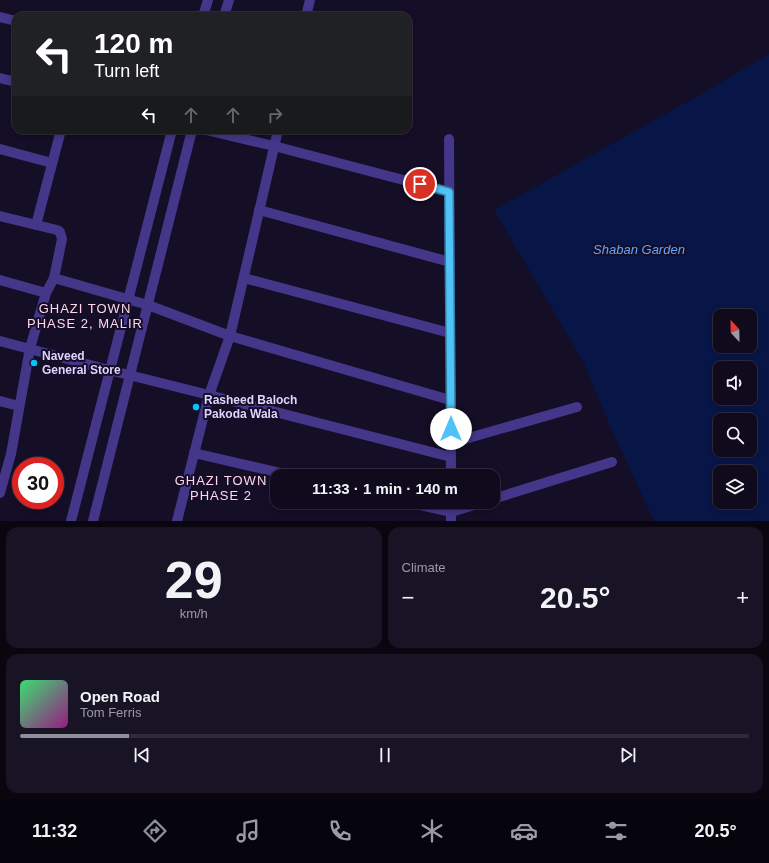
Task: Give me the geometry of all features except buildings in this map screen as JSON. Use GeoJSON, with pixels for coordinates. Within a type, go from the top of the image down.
{"type":"FeatureCollection","features":[{"type":"Feature","properties":{"kind":"street"},"geometry":{"type":"LineString","coordinates":[[204,12],[208,0]]}},
{"type":"Feature","properties":{"kind":"street"},"geometry":{"type":"LineString","coordinates":[[225,12],[229,0]]}},
{"type":"Feature","properties":{"kind":"street"},"geometry":{"type":"LineString","coordinates":[[307,12],[310,0]]}},
{"type":"Feature","properties":{"kind":"street"},"geometry":{"type":"LineString","coordinates":[[0,17],[12,20]]}},
{"type":"Feature","properties":{"kind":"street"},"geometry":{"type":"LineString","coordinates":[[0,78],[12,81]]}},
{"type":"Feature","properties":{"kind":"street"},"geometry":{"type":"LineString","coordinates":[[36,225],[60,134]]}},
{"type":"Feature","properties":{"kind":"street"},"geometry":{"type":"LineString","coordinates":[[71,521],[171,134]]}},
{"type":"Feature","properties":{"kind":"street"},"geometry":{"type":"LineString","coordinates":[[93,521],[191,134]]}},
{"type":"Feature","properties":{"kind":"street"},"geometry":{"type":"LineString","coordinates":[[223,134],[449,192]]}},
{"type":"Feature","properties":{"kind":"street"},"geometry":{"type":"LineString","coordinates":[[180,520],[194,453],[209,394],[230,336],[277,134]]}},
{"type":"Feature","properties":{"kind":"street"},"geometry":{"type":"LineString","coordinates":[[449,139],[451,469]]}},
{"type":"Feature","properties":{"kind":"street"},"geometry":{"type":"LineString","coordinates":[[0,149],[52,163]]}},
{"type":"Feature","properties":{"kind":"street"},"geometry":{"type":"LineString","coordinates":[[259,210],[450,262]]}},
{"type":"Feature","properties":{"kind":"street"},"geometry":{"type":"LineString","coordinates":[[0,216],[57,230],[62,239],[54,278],[46,293],[30,348],[11,454],[3,472],[0,493]]}},
{"type":"Feature","properties":{"kind":"street"},"geometry":{"type":"LineString","coordinates":[[54,278],[148,305],[230,336],[450,400]]}},
{"type":"Feature","properties":{"kind":"street"},"geometry":{"type":"LineString","coordinates":[[244,278],[450,332]]}},
{"type":"Feature","properties":{"kind":"street"},"geometry":{"type":"LineString","coordinates":[[0,280],[46,293]]}},
{"type":"Feature","properties":{"kind":"street"},"geometry":{"type":"LineString","coordinates":[[0,341],[130,376],[209,394],[451,457]]}},
{"type":"Feature","properties":{"kind":"street"},"geometry":{"type":"LineString","coordinates":[[0,401],[19,406]]}},
{"type":"Feature","properties":{"kind":"street"},"geometry":{"type":"LineString","coordinates":[[451,443],[577,407]]}},
{"type":"Feature","properties":{"kind":"street"},"geometry":{"type":"LineString","coordinates":[[194,453],[270,470]]}},
{"type":"Feature","properties":{"kind":"street"},"geometry":{"type":"LineString","coordinates":[[500,497],[612,462]]}},
{"type":"Feature","properties":{"kind":"street"},"geometry":{"type":"LineString","coordinates":[[438,509],[451,512],[461,509]]}},
{"type":"Feature","properties":{"kind":"water","name":"Shaban Garden"},"geometry":{"type":"Polygon","coordinates":[[[769,54],[769,521],[654,521],[609,424],[584,363],[494,210],[701,94],[769,54]]]}},
{"type":"Feature","properties":{"kind":"place","name":"Naveed General Store"},"geometry":{"type":"Point","coordinates":[34,363]}},
{"type":"Feature","properties":{"kind":"place","name":"Rasheed Baloch Pakoda Wala"},"geometry":{"type":"Point","coordinates":[196,407]}},
{"type":"Feature","properties":{"kind":"district","name":"GHAZI TOWN PHASE 2, MALIR"},"geometry":{"type":"Point","coordinates":[85,316]}},
{"type":"Feature","properties":{"kind":"district","name":"GHAZI TOWN PHASE 2"},"geometry":{"type":"Point","coordinates":[221,488]}},
{"type":"Feature","properties":{"kind":"route"},"geometry":{"type":"LineString","coordinates":[[420,184],[449,192],[451,429]]}}]}
